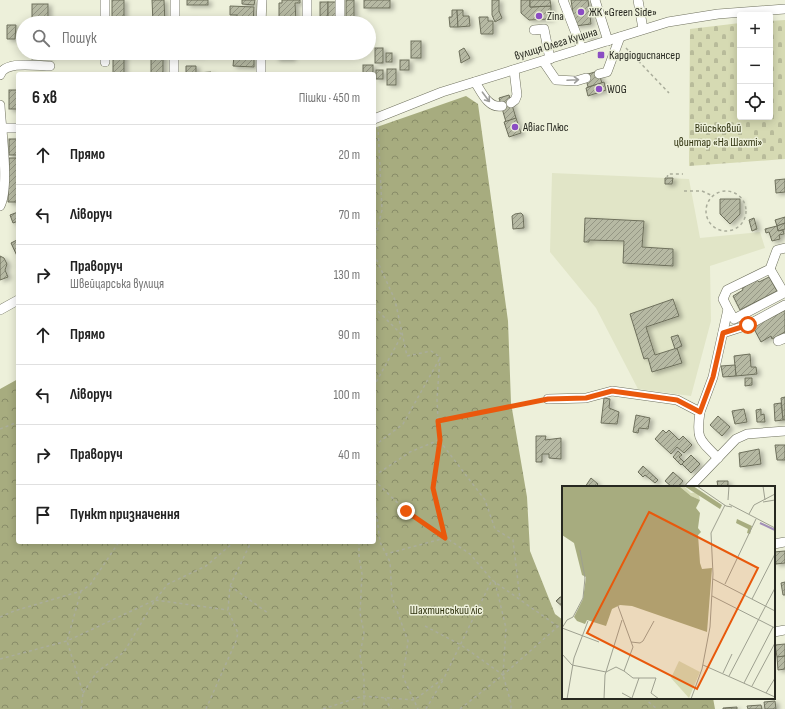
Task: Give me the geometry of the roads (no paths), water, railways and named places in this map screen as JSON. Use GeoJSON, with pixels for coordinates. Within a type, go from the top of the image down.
{"type":"FeatureCollection","features":[{"type":"Feature","properties":{"kind":"street"},"geometry":{"type":"LineString","coordinates":[[105,0],[105,16]]}},
{"type":"Feature","properties":{"kind":"street"},"geometry":{"type":"LineString","coordinates":[[175,0],[175,16]]}},
{"type":"Feature","properties":{"kind":"street"},"geometry":{"type":"LineString","coordinates":[[261,16],[262,0]]}},
{"type":"Feature","properties":{"kind":"street"},"geometry":{"type":"LineString","coordinates":[[306,0],[307,16]]}},
{"type":"Feature","properties":{"kind":"street"},"geometry":{"type":"LineString","coordinates":[[340,0],[340,15]]}},
{"type":"Feature","properties":{"kind":"street"},"geometry":{"type":"LineString","coordinates":[[563,0],[582,49]]}},
{"type":"Feature","properties":{"kind":"street"},"geometry":{"type":"LineString","coordinates":[[595,0],[608,41]]}},
{"type":"Feature","properties":{"kind":"street"},"geometry":{"type":"LineString","coordinates":[[638,0],[643,29]]}},
{"type":"Feature","properties":{"kind":"street","name":"вулиця Олега Куцина"},"geometry":{"type":"LineString","coordinates":[[376,118],[432,95],[608,41],[619,40],[643,29],[692,18],[785,9]]}},
{"type":"Feature","properties":{"kind":"street"},"geometry":{"type":"LineString","coordinates":[[534,30],[544,29],[546,60],[556,80],[576,81],[586,78]]}},
{"type":"Feature","properties":{"kind":"street"},"geometry":{"type":"LineString","coordinates":[[599,74],[607,72],[619,40]]}},
{"type":"Feature","properties":{"kind":"street"},"geometry":{"type":"LineString","coordinates":[[174,60],[174,72]]}},
{"type":"Feature","properties":{"kind":"street"},"geometry":{"type":"LineString","coordinates":[[261,60],[261,72]]}},
{"type":"Feature","properties":{"kind":"street"},"geometry":{"type":"LineString","coordinates":[[0,75],[4,68],[11,66],[50,66]]}},
{"type":"Feature","properties":{"kind":"street"},"geometry":{"type":"LineString","coordinates":[[511,103],[515,100],[517,95],[514,70]]}},
{"type":"Feature","properties":{"kind":"street"},"geometry":{"type":"LineString","coordinates":[[475,82],[493,106],[502,106]]}},
{"type":"Feature","properties":{"kind":"street"},"geometry":{"type":"LineString","coordinates":[[0,105],[4,189],[0,206]]}},
{"type":"Feature","properties":{"kind":"street"},"geometry":{"type":"LineString","coordinates":[[1,128],[16,128]]}},
{"type":"Feature","properties":{"kind":"street"},"geometry":{"type":"LineString","coordinates":[[770,269],[784,293],[734,319],[723,299],[727,290],[770,269],[777,250],[785,248]]}},
{"type":"Feature","properties":{"kind":"street"},"geometry":{"type":"LineString","coordinates":[[0,310],[16,301]]}},
{"type":"Feature","properties":{"kind":"street"},"geometry":{"type":"LineString","coordinates":[[723,333],[748,325],[785,305]]}},
{"type":"Feature","properties":{"kind":"street"},"geometry":{"type":"LineString","coordinates":[[718,458],[700,440],[697,431],[700,412],[713,377],[728,309]]}},
{"type":"Feature","properties":{"kind":"street"},"geometry":{"type":"LineString","coordinates":[[548,399],[586,398],[612,391],[677,400],[700,412]]}},
{"type":"Feature","properties":{"kind":"street"},"geometry":{"type":"LineString","coordinates":[[691,486],[736,439],[747,434],[785,431]]}},
{"type":"Feature","properties":{"kind":"street"},"geometry":{"type":"LineString","coordinates":[[775,544],[785,542]]}},
{"type":"Feature","properties":{"kind":"street"},"geometry":{"type":"LineString","coordinates":[[775,632],[785,630]]}},
{"type":"Feature","properties":{"kind":"place","name":"ЖК «Green Side»"},"geometry":{"type":"Point","coordinates":[581,12]}},
{"type":"Feature","properties":{"kind":"place","name":"Zina"},"geometry":{"type":"Point","coordinates":[539,16]}},
{"type":"Feature","properties":{"kind":"place","name":"Кардіодиспансер"},"geometry":{"type":"Point","coordinates":[601,55]}},
{"type":"Feature","properties":{"kind":"place","name":"WOG"},"geometry":{"type":"Point","coordinates":[599,89]}},
{"type":"Feature","properties":{"kind":"place","name":"Авіас Плюс"},"geometry":{"type":"Point","coordinates":[515,127]}},
{"type":"Feature","properties":{"kind":"park label","name":"Військовий цвинтар «На Шахті»"},"geometry":{"type":"Point","coordinates":[718,135]}},
{"type":"Feature","properties":{"kind":"park label","name":"Шахтинський ліс"},"geometry":{"type":"Point","coordinates":[446,610]}}]}
